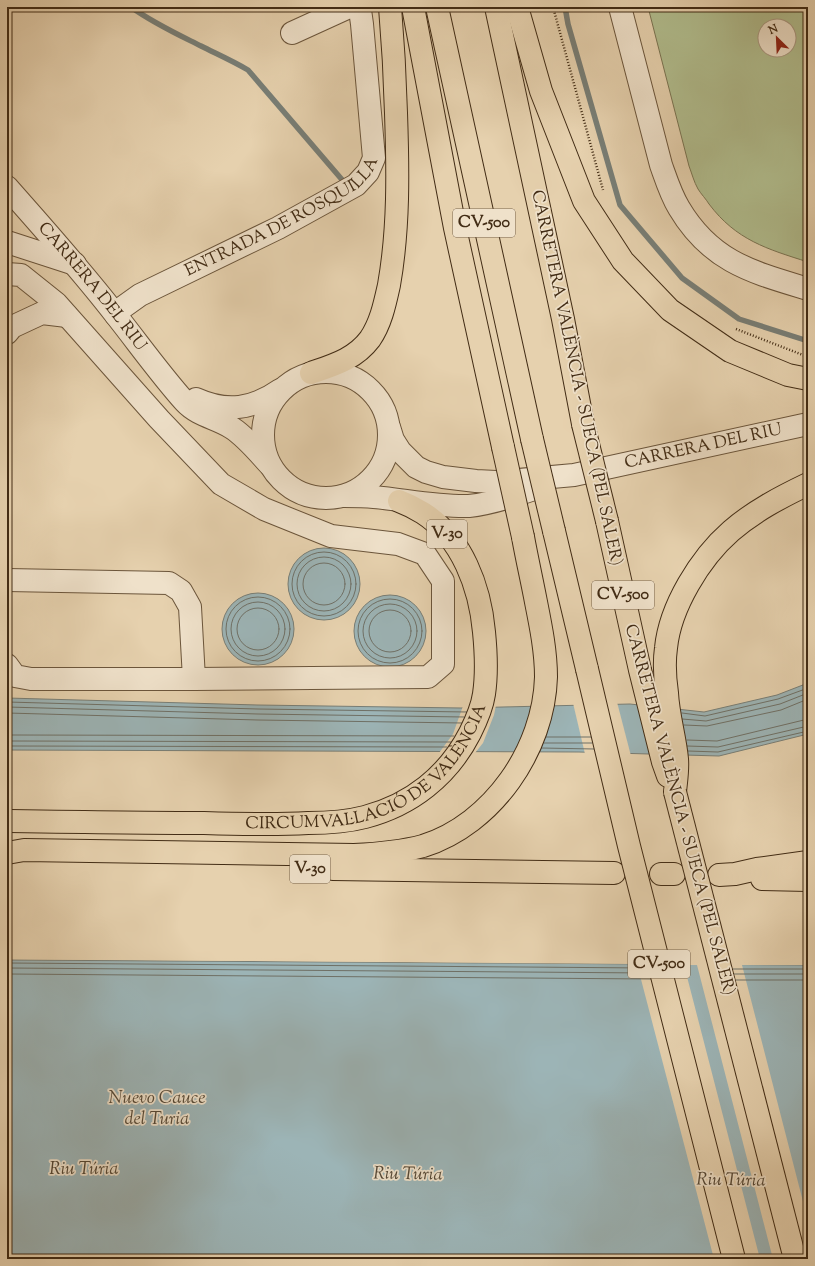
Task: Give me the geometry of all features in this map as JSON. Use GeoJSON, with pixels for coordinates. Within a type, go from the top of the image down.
{"type":"FeatureCollection","features":[{"type":"Feature","properties":{"kind":"highway"},"geometry":{"type":"LineString","coordinates":[[311,373],[341,362],[355,354],[370,339],[375,330],[385,302],[392,265],[398,185],[393,43],[390,7]]}},
{"type":"Feature","properties":{"kind":"highway"},"geometry":{"type":"LineString","coordinates":[[7,853],[24,850],[354,855],[382,854],[404,850],[424,845],[439,839],[457,830],[470,821],[500,794],[511,780],[530,747],[539,720],[545,694],[545,659],[542,634],[523,537],[455,228],[413,7]]}},
{"type":"Feature","properties":{"kind":"highway","name":"CV-500"},"geometry":{"type":"LineString","coordinates":[[437,7],[532,439],[631,853],[734,1259]]}},
{"type":"Feature","properties":{"kind":"highway","name":"CARRETERA VALÈNCIA - SUECA (PEL SALER)"},"geometry":{"type":"LineString","coordinates":[[496,7],[563,319],[583,424],[607,521],[640,670],[663,762],[675,792],[795,1259]]}},
{"type":"Feature","properties":{"kind":"highway"},"geometry":{"type":"LineString","coordinates":[[517,7],[541,91],[584,201],[623,261],[670,310],[730,351],[788,375],[808,379]]}},
{"type":"Feature","properties":{"kind":"highway"},"geometry":{"type":"LineString","coordinates":[[675,792],[677,760],[667,693],[666,648],[669,630],[682,597],[708,556],[731,531],[778,498],[808,484]]}},
{"type":"Feature","properties":{"kind":"highway"},"geometry":{"type":"LineString","coordinates":[[745,520],[771,508],[792,501],[808,499]]}},
{"type":"Feature","properties":{"kind":"highway","name":"CIRCUMVAL·LACIÓ DE VALÈNCIA"},"geometry":{"type":"LineString","coordinates":[[7,821],[271,824],[342,821],[385,811],[403,803],[430,785],[443,772],[462,748],[480,711],[484,694],[486,671],[484,631],[475,585],[460,551],[450,537],[425,514],[399,501]]}},
{"type":"Feature","properties":{"kind":"highway"},"geometry":{"type":"LineString","coordinates":[[808,862],[727,875],[755,879],[808,880]]}},
{"type":"Feature","properties":{"kind":"highway","name":"V-30"},"geometry":{"type":"LineString","coordinates":[[7,863],[22,865],[614,873]]}},
{"type":"Feature","properties":{"kind":"street"},"geometry":{"type":"LineString","coordinates":[[292,33],[349,7]]}},
{"type":"Feature","properties":{"kind":"street","name":"ENTRADA DE ROSQUILLA"},"geometry":{"type":"LineString","coordinates":[[116,314],[119,310],[140,295],[278,228],[356,185],[368,172],[374,158],[362,24],[360,10],[355,7]]}},
{"type":"Feature","properties":{"kind":"street"},"geometry":{"type":"LineString","coordinates":[[620,7],[661,165],[678,207],[705,241],[729,260],[757,273],[808,289]]}},
{"type":"Feature","properties":{"kind":"street","name":"CARRERA DEL RIU"},"geometry":{"type":"LineString","coordinates":[[7,187],[75,264],[116,314],[160,372],[186,402],[194,410],[224,423],[233,429],[271,466]]}},
{"type":"Feature","properties":{"kind":"street"},"geometry":{"type":"LineString","coordinates":[[7,242],[75,264]]}},
{"type":"Feature","properties":{"kind":"street"},"geometry":{"type":"LineString","coordinates":[[7,274],[21,275],[56,304],[221,484],[264,509],[331,536],[398,544],[425,554],[442,581],[443,664],[428,677],[194,679],[31,679],[15,676],[7,665]]}},
{"type":"Feature","properties":{"kind":"street"},"geometry":{"type":"LineString","coordinates":[[7,333],[12,327],[42,313],[67,316]]}},
{"type":"Feature","properties":{"kind":"street"},"geometry":{"type":"LineString","coordinates":[[311,373],[342,373],[356,379],[369,388],[379,399],[386,412],[390,443],[386,456],[370,481],[358,490],[343,496],[326,498],[310,496],[294,489],[281,479],[271,466],[265,450],[263,438],[264,425],[267,412],[273,400],[283,388],[296,379],[311,373]]}},
{"type":"Feature","properties":{"kind":"street","name":"CARRERA DEL RIU"},"geometry":{"type":"LineString","coordinates":[[174,388],[206,403],[233,408],[245,407],[258,403],[270,398],[283,388]]}},
{"type":"Feature","properties":{"kind":"street","name":"CARRERA DEL RIU"},"geometry":{"type":"LineString","coordinates":[[389,427],[393,440],[400,451],[407,460],[416,467],[426,472],[443,477],[496,482],[574,474],[808,424]]}},
{"type":"Feature","properties":{"kind":"street","name":"CARRERA DEL RIU"},"geometry":{"type":"LineString","coordinates":[[343,496],[375,497],[444,506],[469,506],[506,499],[574,474]]}},
{"type":"Feature","properties":{"kind":"street"},"geometry":{"type":"LineString","coordinates":[[7,580],[169,583],[182,591],[190,607],[194,679]]}},
{"type":"Feature","properties":{"kind":"path"},"geometry":{"type":"LineString","coordinates":[[553,7],[605,197]]}},
{"type":"Feature","properties":{"kind":"path"},"geometry":{"type":"LineString","coordinates":[[735,329],[808,357]]}},
{"type":"Feature","properties":{"kind":"green space"},"geometry":{"type":"Polygon","coordinates":[[[648,7],[808,7],[808,262],[779,253],[741,235],[719,216],[695,184],[648,7]]]}},
{"type":"Feature","properties":{"kind":"water"},"geometry":{"type":"Polygon","coordinates":[[[324,548],[344,554],[354,564],[360,584],[354,604],[344,614],[324,620],[304,614],[294,604],[288,584],[294,564],[304,554],[324,548]]]}},
{"type":"Feature","properties":{"kind":"water"},"geometry":{"type":"Polygon","coordinates":[[[258,593],[278,599],[288,609],[294,629],[288,649],[278,659],[258,665],[238,659],[228,649],[222,629],[228,609],[238,599],[258,593]]]}},
{"type":"Feature","properties":{"kind":"water"},"geometry":{"type":"Polygon","coordinates":[[[390,595],[410,601],[420,611],[426,631],[420,651],[410,661],[390,667],[370,661],[360,651],[354,631],[360,611],[370,601],[390,595]]]}},
{"type":"Feature","properties":{"kind":"water"},"geometry":{"type":"Polygon","coordinates":[[[808,683],[808,734],[719,756],[579,752],[7,750],[7,698],[258,705],[461,708],[630,704],[704,712],[777,695],[808,683]]]}},
{"type":"Feature","properties":{"kind":"water","name":"Nuevo Cauce del Turia"},"geometry":{"type":"Polygon","coordinates":[[[7,960],[808,965],[808,1259],[7,1259],[7,960]]]}},
{"type":"Feature","properties":{"kind":"pier"},"geometry":{"type":"Polygon","coordinates":[[[617,702],[631,756],[585,754],[573,703],[617,702]]]}},
{"type":"Feature","properties":{"kind":"pier"},"geometry":{"type":"Polygon","coordinates":[[[496,705],[494,715],[483,743],[475,753],[439,753],[453,734],[463,706],[496,705]]]}},
{"type":"Feature","properties":{"kind":"pier"},"geometry":{"type":"Polygon","coordinates":[[[7,957],[808,963],[808,965],[742,965],[808,1221],[808,1259],[773,1259],[697,965],[684,965],[760,1259],[714,1259],[637,964],[7,959],[7,957]]]}},
{"type":"Feature","properties":{"kind":"waterway"},"geometry":{"type":"LineString","coordinates":[[131,7],[165,28],[248,70],[344,182]]}},
{"type":"Feature","properties":{"kind":"waterway"},"geometry":{"type":"LineString","coordinates":[[565,7],[568,24],[620,205],[682,278],[739,319],[808,341]]}},
{"type":"Feature","properties":{"kind":"water label","name":"Riu Túria"},"geometry":{"type":"Point","coordinates":[84,1170]}},
{"type":"Feature","properties":{"kind":"water label","name":"Riu Túria"},"geometry":{"type":"Point","coordinates":[408,1175]}},
{"type":"Feature","properties":{"kind":"water label","name":"Riu Túria"},"geometry":{"type":"Point","coordinates":[731,1181]}}]}
